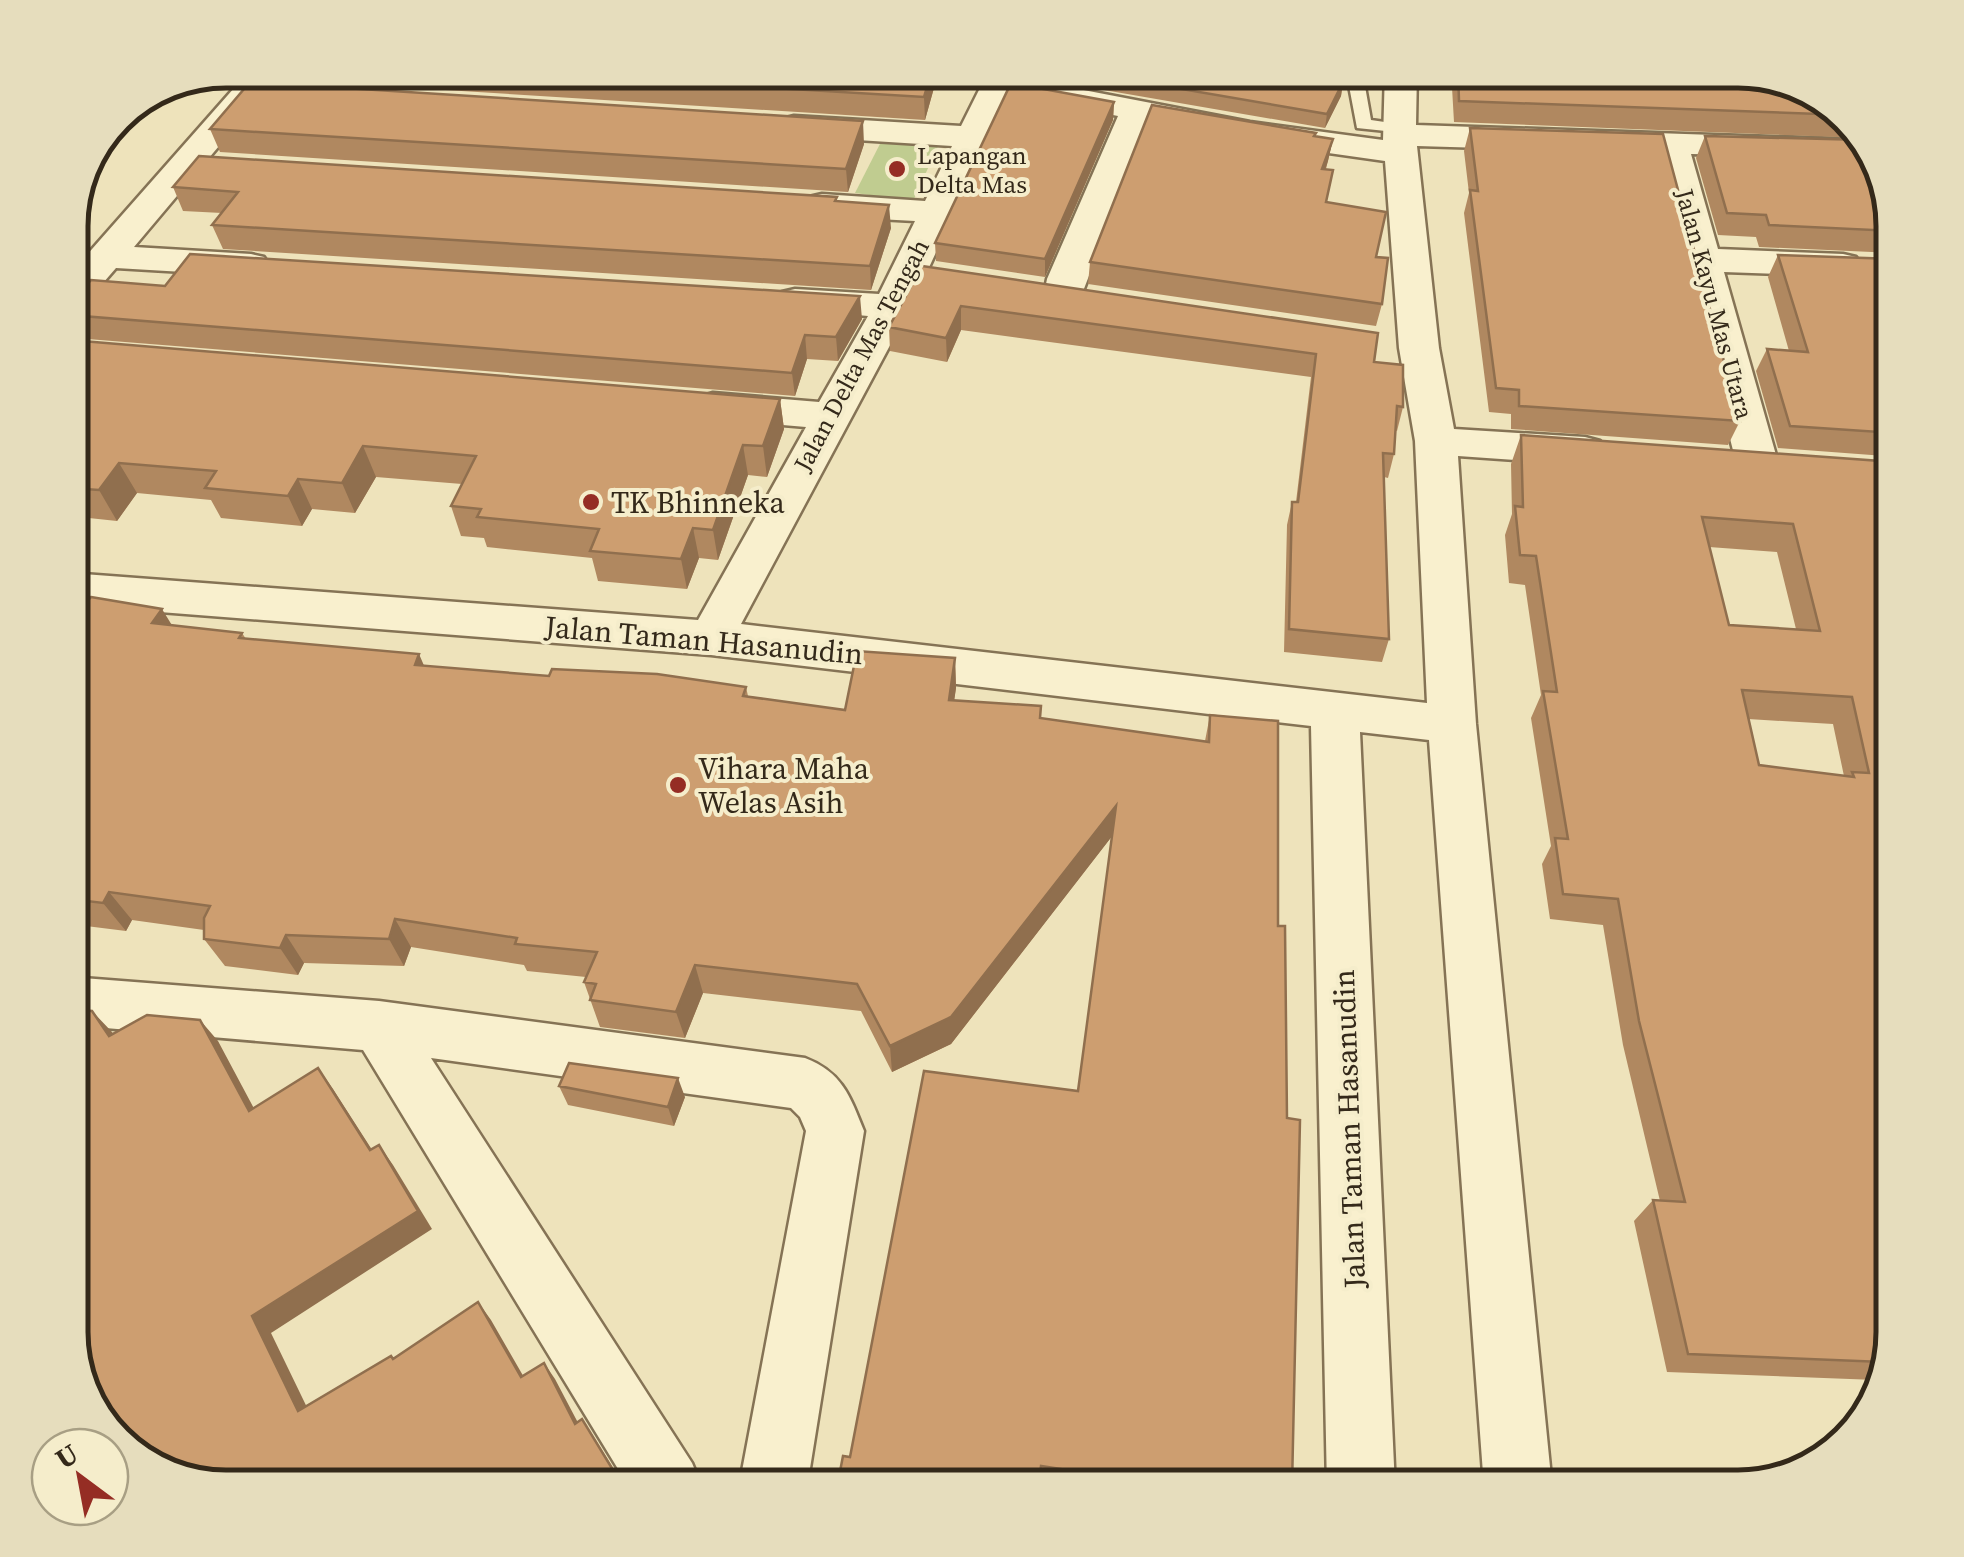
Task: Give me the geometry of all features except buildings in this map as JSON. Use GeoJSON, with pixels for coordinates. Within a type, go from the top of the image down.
{"type":"FeatureCollection","features":[{"type":"Feature","properties":{"kind":"street"},"geometry":{"type":"LineString","coordinates":[[88,278],[188,164],[265,88]]}},
{"type":"Feature","properties":{"kind":"street","name":"Jalan Delta Mas Tengah"},"geometry":{"type":"LineString","coordinates":[[711,638],[900,289],[996,88]]}},
{"type":"Feature","properties":{"kind":"street"},"geometry":{"type":"LineString","coordinates":[[1044,88],[1136,112],[1388,101],[1672,146],[1853,150]]}},
{"type":"Feature","properties":{"kind":"street"},"geometry":{"type":"LineString","coordinates":[[1388,101],[1399,345],[1436,442],[1452,724],[1517,1470]]}},
{"type":"Feature","properties":{"kind":"street"},"geometry":{"type":"LineString","coordinates":[[1063,294],[1066,278],[1136,112]]}},
{"type":"Feature","properties":{"kind":"street"},"geometry":{"type":"LineString","coordinates":[[756,123],[971,136]]}},
{"type":"Feature","properties":{"kind":"street","name":"Jalan Kayu Mas Utara"},"geometry":{"type":"LineString","coordinates":[[1672,146],[1757,463]]}},
{"type":"Feature","properties":{"kind":"street"},"geometry":{"type":"LineString","coordinates":[[188,164],[229,168]]}},
{"type":"Feature","properties":{"kind":"street"},"geometry":{"type":"LineString","coordinates":[[798,203],[935,212]]}},
{"type":"Feature","properties":{"kind":"street"},"geometry":{"type":"LineString","coordinates":[[107,256],[285,268]]}},
{"type":"Feature","properties":{"kind":"street"},"geometry":{"type":"LineString","coordinates":[[1707,275],[1875,266]]}},
{"type":"Feature","properties":{"kind":"street"},"geometry":{"type":"LineString","coordinates":[[1707,275],[1857,300]]}},
{"type":"Feature","properties":{"kind":"street"},"geometry":{"type":"LineString","coordinates":[[755,297],[900,289],[947,278]]}},
{"type":"Feature","properties":{"kind":"street"},"geometry":{"type":"LineString","coordinates":[[1024,289],[1103,300]]}},
{"type":"Feature","properties":{"kind":"street"},"geometry":{"type":"LineString","coordinates":[[667,402],[830,416]]}},
{"type":"Feature","properties":{"kind":"street"},"geometry":{"type":"LineString","coordinates":[[1436,442],[1625,454]]}},
{"type":"Feature","properties":{"kind":"street","name":"Jalan Taman Hasanudin"},"geometry":{"type":"LineString","coordinates":[[88,590],[711,638],[1452,724]]}},
{"type":"Feature","properties":{"kind":"street","name":"Jalan Taman Hasanudin"},"geometry":{"type":"LineString","coordinates":[[1335,710],[1360,1470]]}},
{"type":"Feature","properties":{"kind":"street"},"geometry":{"type":"LineString","coordinates":[[88,1002],[379,1026],[805,1084],[823,1100],[835,1131],[776,1470]]}},
{"type":"Feature","properties":{"kind":"street"},"geometry":{"type":"LineString","coordinates":[[379,1026],[657,1470]]}},
{"type":"Feature","properties":{"kind":"green space","name":"Lapangan Delta Mas"},"geometry":{"type":"Polygon","coordinates":[[[883,138],[939,144],[913,201],[855,193],[883,138]]]}},
{"type":"Feature","properties":{"kind":"place","name":"Lapangan Delta Mas"},"geometry":{"type":"Point","coordinates":[897,169]}},
{"type":"Feature","properties":{"kind":"place","name":"TK Bhinneka"},"geometry":{"type":"Point","coordinates":[591,502]}},
{"type":"Feature","properties":{"kind":"place","name":"Vihara Maha Welas Asih"},"geometry":{"type":"Point","coordinates":[678,785]}}]}
